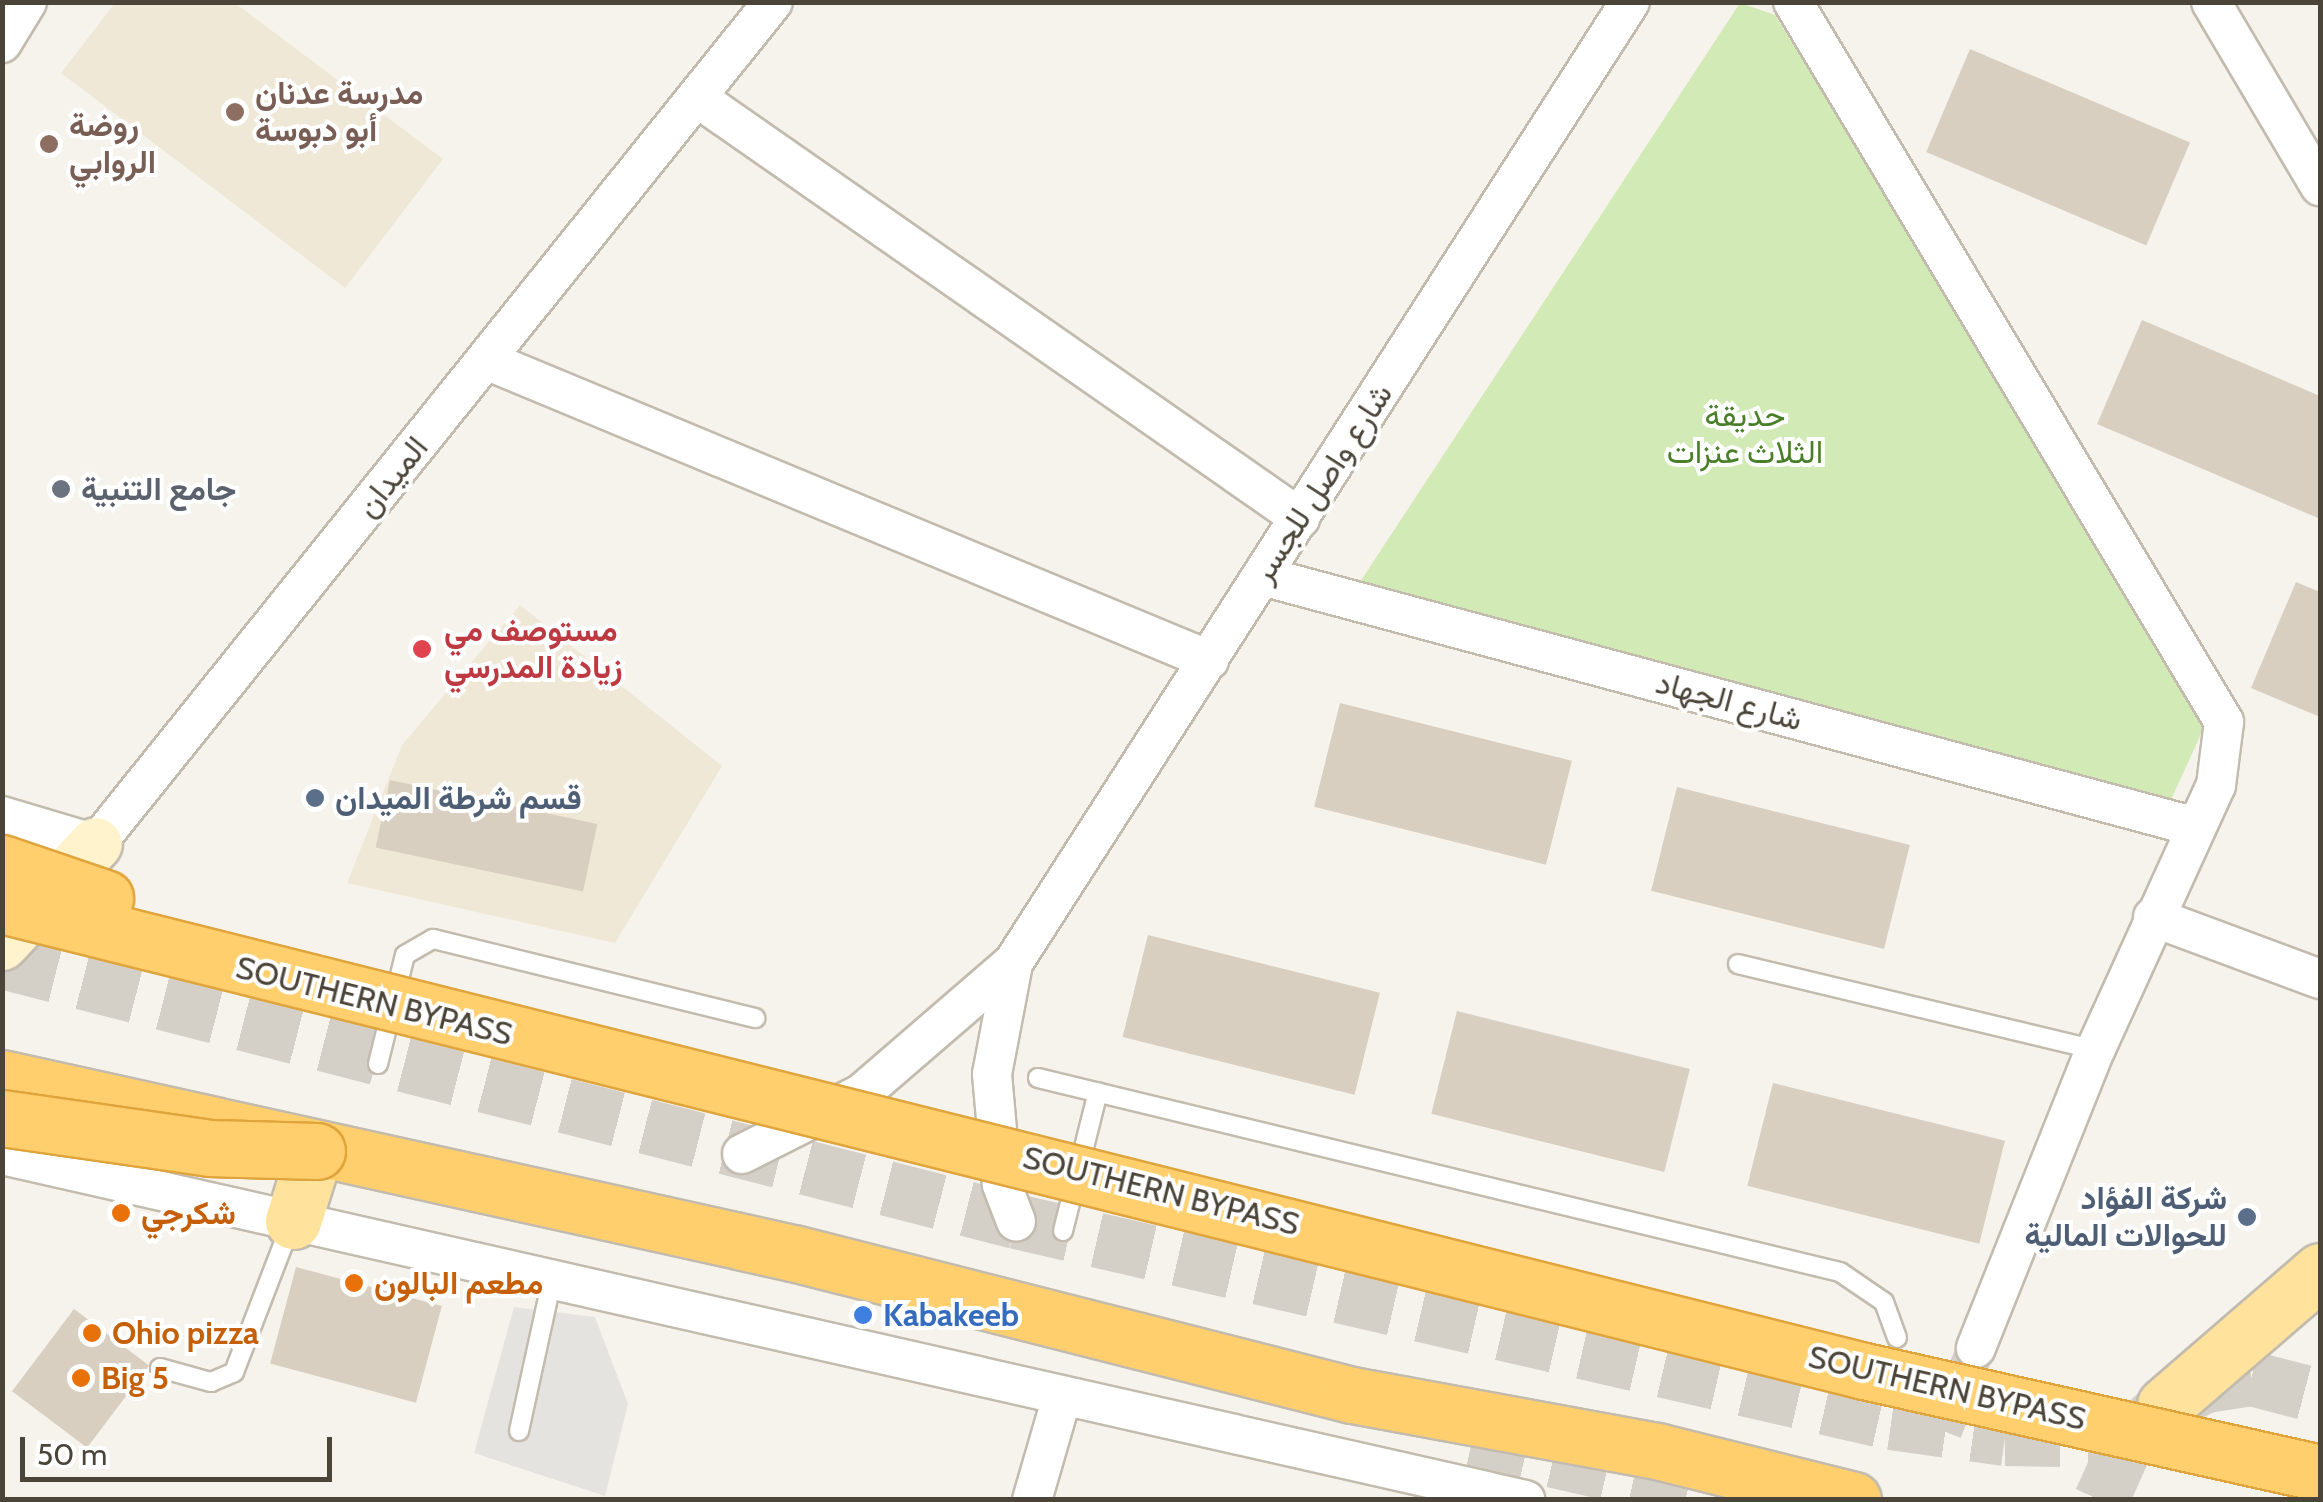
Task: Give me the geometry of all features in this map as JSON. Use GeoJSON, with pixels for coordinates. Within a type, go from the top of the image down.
{"type":"FeatureCollection","features":[{"type":"Feature","properties":{"kind":"highway"},"geometry":{"type":"LineString","coordinates":[[2,863],[383,1005]]}},
{"type":"Feature","properties":{"kind":"highway","name":"SOUTHERN BYPASS"},"geometry":{"type":"LineString","coordinates":[[2,905],[383,1005],[1045,1161],[1864,1371],[2320,1473]]}},
{"type":"Feature","properties":{"kind":"highway"},"geometry":{"type":"LineString","coordinates":[[2,1078],[314,1157],[794,1252],[1352,1395],[1657,1451],[1854,1500]]}},
{"type":"Feature","properties":{"kind":"highway"},"geometry":{"type":"LineString","coordinates":[[2,1118],[209,1148],[314,1157]]}},
{"type":"Feature","properties":{"kind":"highway"},"geometry":{"type":"LineString","coordinates":[[1657,1451],[1798,1500]]}},
{"type":"Feature","properties":{"kind":"main road"},"geometry":{"type":"LineString","coordinates":[[293,1220],[314,1157]]}},
{"type":"Feature","properties":{"kind":"main road"},"geometry":{"type":"LineString","coordinates":[[2164,1405],[2320,1271]]}},
{"type":"Feature","properties":{"kind":"street"},"geometry":{"type":"LineString","coordinates":[[2,43],[27,2]]}},
{"type":"Feature","properties":{"kind":"street","name":"الميدان"},"geometry":{"type":"LineString","coordinates":[[2,944],[96,844],[699,99],[772,2]]}},
{"type":"Feature","properties":{"kind":"street","name":"شارع واصل للجسر"},"geometry":{"type":"LineString","coordinates":[[742,1154],[902,1065],[1013,963],[1630,2]]}},
{"type":"Feature","properties":{"kind":"street"},"geometry":{"type":"LineString","coordinates":[[1793,2],[2214,691],[2225,753],[2196,827],[2095,1050],[1976,1348]]}},
{"type":"Feature","properties":{"kind":"street"},"geometry":{"type":"LineString","coordinates":[[2211,2],[2320,186]]}},
{"type":"Feature","properties":{"kind":"street"},"geometry":{"type":"LineString","coordinates":[[699,99],[1300,518]]}},
{"type":"Feature","properties":{"kind":"street"},"geometry":{"type":"LineString","coordinates":[[486,360],[1209,660]]}},
{"type":"Feature","properties":{"kind":"street","name":"شارع الجهاد"},"geometry":{"type":"LineString","coordinates":[[1262,576],[2196,827]]}},
{"type":"Feature","properties":{"kind":"street"},"geometry":{"type":"LineString","coordinates":[[2,816],[96,844]]}},
{"type":"Feature","properties":{"kind":"street"},"geometry":{"type":"LineString","coordinates":[[2152,917],[2320,979]]}},
{"type":"Feature","properties":{"kind":"street","name":"شارع واصل للجسر"},"geometry":{"type":"LineString","coordinates":[[1013,963],[992,1074],[1002,1186],[1016,1221]]}},
{"type":"Feature","properties":{"kind":"street"},"geometry":{"type":"LineString","coordinates":[[2,1155],[1525,1500]]}},
{"type":"Feature","properties":{"kind":"street"},"geometry":{"type":"LineString","coordinates":[[1032,1500],[1062,1396]]}},
{"type":"Feature","properties":{"kind":"lane"},"geometry":{"type":"LineString","coordinates":[[378,1064],[406,955],[433,939],[755,1018]]}},
{"type":"Feature","properties":{"kind":"lane"},"geometry":{"type":"LineString","coordinates":[[1738,964],[2095,1050]]}},
{"type":"Feature","properties":{"kind":"lane"},"geometry":{"type":"LineString","coordinates":[[1038,1078],[1840,1272],[1884,1302],[1897,1338]]}},
{"type":"Feature","properties":{"kind":"lane"},"geometry":{"type":"LineString","coordinates":[[1063,1231],[1098,1092]]}},
{"type":"Feature","properties":{"kind":"lane"},"geometry":{"type":"LineString","coordinates":[[160,1368],[211,1382],[234,1372],[293,1220]]}},
{"type":"Feature","properties":{"kind":"lane"},"geometry":{"type":"LineString","coordinates":[[519,1431],[552,1280]]}},
{"type":"Feature","properties":{"kind":"shaded area"},"geometry":{"type":"Polygon","coordinates":[[[115,3],[235,3],[443,159],[345,288],[61,73],[115,3]]]}},
{"type":"Feature","properties":{"kind":"shaded area"},"geometry":{"type":"Polygon","coordinates":[[[520,605],[722,766],[615,943],[347,883],[402,745],[520,605]]]}},
{"type":"Feature","properties":{"kind":"shaded area"},"geometry":{"type":"Polygon","coordinates":[[[514,1307],[595,1317],[628,1404],[605,1496],[474,1453],[514,1307]]]}},
{"type":"Feature","properties":{"kind":"green space","name":"حديقة الثلاث عنزات"},"geometry":{"type":"Polygon","coordinates":[[[1740,3],[1775,15],[2207,721],[2169,804],[1360,582],[1740,3]]]}},
{"type":"Feature","properties":{"kind":"building"},"geometry":{"type":"Polygon","coordinates":[[[1970,49],[2190,142],[2146,245],[1926,152],[1970,49]]]}},
{"type":"Feature","properties":{"kind":"building"},"geometry":{"type":"Polygon","coordinates":[[[2142,320],[2320,396],[2318,518],[2097,424],[2142,320]]]}},
{"type":"Feature","properties":{"kind":"building"},"geometry":{"type":"Polygon","coordinates":[[[2296,582],[2320,592],[2320,717],[2251,688],[2296,582]]]}},
{"type":"Feature","properties":{"kind":"building"},"geometry":{"type":"Polygon","coordinates":[[[1340,703],[1572,761],[1546,865],[1314,807],[1340,703]]]}},
{"type":"Feature","properties":{"kind":"building"},"geometry":{"type":"Polygon","coordinates":[[[390,780],[597,824],[583,892],[376,847],[390,780]]]}},
{"type":"Feature","properties":{"kind":"building"},"geometry":{"type":"Polygon","coordinates":[[[1677,787],[1910,845],[1884,949],[1651,891],[1677,787]]]}},
{"type":"Feature","properties":{"kind":"building"},"geometry":{"type":"Polygon","coordinates":[[[1148,935],[1380,993],[1354,1095],[1123,1037],[1148,935]]]}},
{"type":"Feature","properties":{"kind":"building"},"geometry":{"type":"Polygon","coordinates":[[[1457,1011],[1690,1069],[1664,1172],[1431,1114],[1457,1011]]]}},
{"type":"Feature","properties":{"kind":"building"},"geometry":{"type":"Polygon","coordinates":[[[1773,1083],[2005,1141],[1979,1244],[1747,1186],[1773,1083]]]}},
{"type":"Feature","properties":{"kind":"building"},"geometry":{"type":"Polygon","coordinates":[[[296,1267],[442,1306],[416,1403],[270,1364],[296,1267]]]}},
{"type":"Feature","properties":{"kind":"building","name":"Big 5"},"geometry":{"type":"Polygon","coordinates":[[[74,1309],[149,1366],[87,1448],[12,1391],[74,1309]]]}},
{"type":"Feature","properties":{"kind":"tunnel"},"geometry":{"type":"LineString","coordinates":[[2,961],[1016,1221],[1891,1422],[2005,1438],[2122,1440]]}},
{"type":"Feature","properties":{"kind":"tunnel"},"geometry":{"type":"LineString","coordinates":[[1943,1431],[1976,1348]]}},
{"type":"Feature","properties":{"kind":"tunnel"},"geometry":{"type":"LineString","coordinates":[[2101,1500],[2128,1440],[2165,1405],[2206,1385],[2251,1378],[2320,1396]]}},
{"type":"Feature","properties":{"kind":"tunnel"},"geometry":{"type":"LineString","coordinates":[[1472,1441],[1728,1500]]}},
{"type":"Feature","properties":{"kind":"place","name":"مدرسة عدنان أبو دبوسة"},"geometry":{"type":"Point","coordinates":[235,112]}},
{"type":"Feature","properties":{"kind":"place","name":"روضة الروابي"},"geometry":{"type":"Point","coordinates":[49,144]}},
{"type":"Feature","properties":{"kind":"place","name":"جامع التنبية"},"geometry":{"type":"Point","coordinates":[61,489]}},
{"type":"Feature","properties":{"kind":"place","name":"مستوصف مي زيادة المدرسي"},"geometry":{"type":"Point","coordinates":[422,649]}},
{"type":"Feature","properties":{"kind":"place","name":"قسم شرطة الميدان"},"geometry":{"type":"Point","coordinates":[315,798]}},
{"type":"Feature","properties":{"kind":"place","name":"شكرجي"},"geometry":{"type":"Point","coordinates":[121,1213]}},
{"type":"Feature","properties":{"kind":"place","name":"شركة الفؤاد للحوالات المالية"},"geometry":{"type":"Point","coordinates":[2247,1217]}},
{"type":"Feature","properties":{"kind":"place","name":"مطعم البالون"},"geometry":{"type":"Point","coordinates":[354,1283]}},
{"type":"Feature","properties":{"kind":"place","name":"Kabakeeb"},"geometry":{"type":"Point","coordinates":[863,1315]}},
{"type":"Feature","properties":{"kind":"place","name":"Ohio pizza"},"geometry":{"type":"Point","coordinates":[92,1333]}},
{"type":"Feature","properties":{"kind":"place","name":"Big 5"},"geometry":{"type":"Point","coordinates":[81,1378]}}]}
